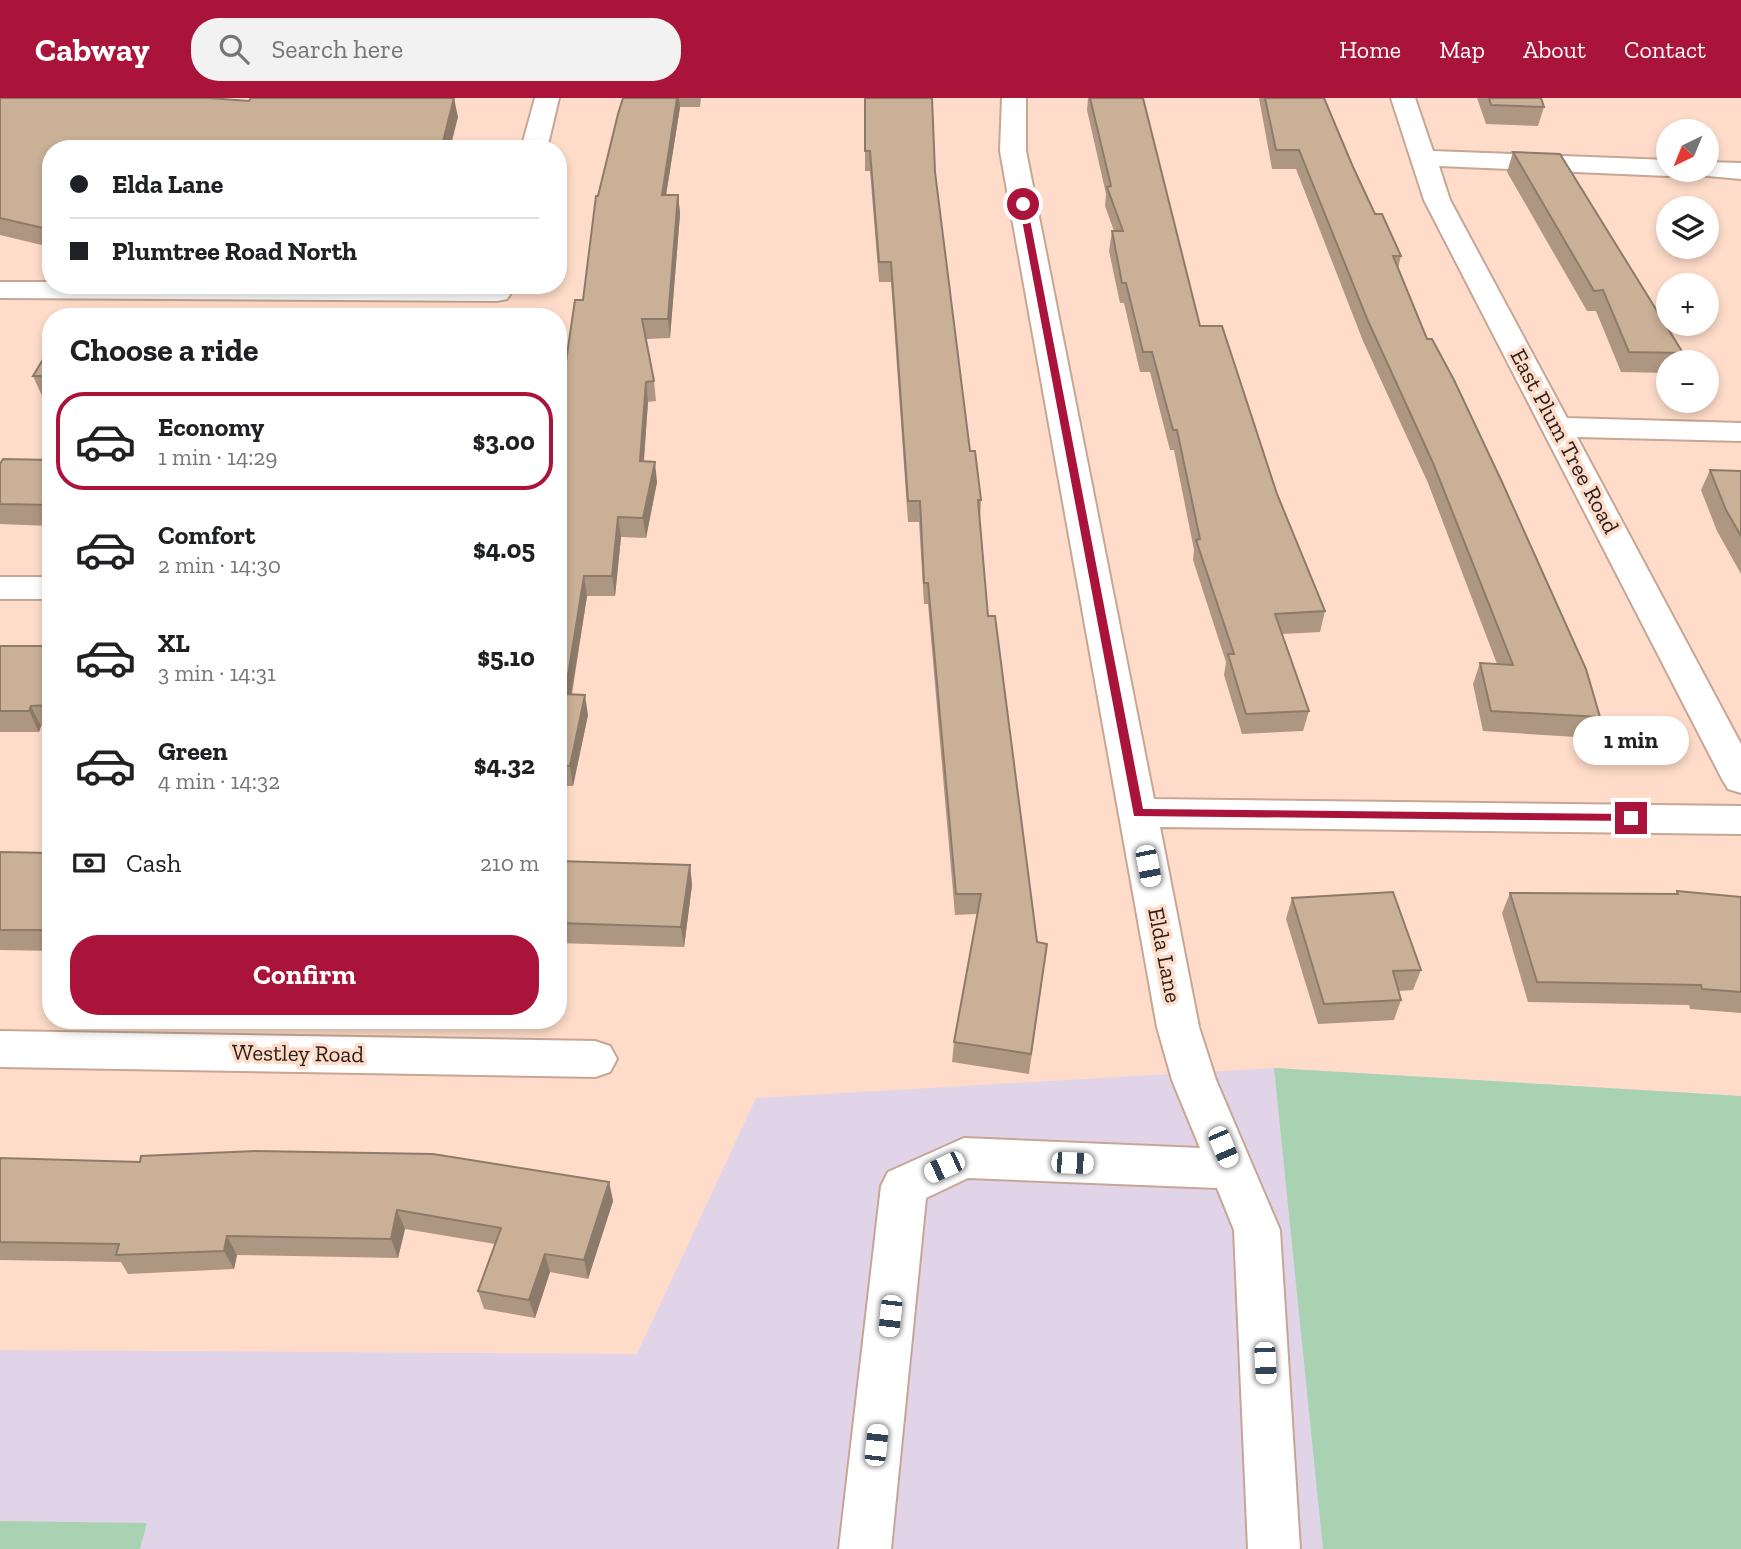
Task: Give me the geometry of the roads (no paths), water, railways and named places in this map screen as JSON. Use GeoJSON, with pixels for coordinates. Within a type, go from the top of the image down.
{"type":"FeatureCollection","features":[{"type":"Feature","properties":{"kind":"street"},"geometry":{"type":"LineString","coordinates":[[536,140],[547,98]]}},
{"type":"Feature","properties":{"kind":"street","name":"Elda Lane"},"geometry":{"type":"LineString","coordinates":[[1014,98],[1013,150],[1178,1027],[1194,1080],[1257,1230],[1274,1549]]}},
{"type":"Feature","properties":{"kind":"street","name":"East Plum Tree Road"},"geometry":{"type":"LineString","coordinates":[[1403,98],[1437,200],[1741,779]]}},
{"type":"Feature","properties":{"kind":"street"},"geometry":{"type":"LineString","coordinates":[[1421,158],[1656,168]]}},
{"type":"Feature","properties":{"kind":"street"},"geometry":{"type":"LineString","coordinates":[[1719,170],[1741,171]]}},
{"type":"Feature","properties":{"kind":"street"},"geometry":{"type":"LineString","coordinates":[[0,290],[42,291]]}},
{"type":"Feature","properties":{"kind":"street"},"geometry":{"type":"LineString","coordinates":[[248,294],[495,298]]}},
{"type":"Feature","properties":{"kind":"street"},"geometry":{"type":"LineString","coordinates":[[1558,427],[1741,432]]}},
{"type":"Feature","properties":{"kind":"street"},"geometry":{"type":"LineString","coordinates":[[0,588],[42,589]]}},
{"type":"Feature","properties":{"kind":"street"},"geometry":{"type":"LineString","coordinates":[[1138,813],[1741,820]]}},
{"type":"Feature","properties":{"kind":"street","name":"Westley Road"},"geometry":{"type":"LineString","coordinates":[[0,1049],[301,1036],[595,1059]]}},
{"type":"Feature","properties":{"kind":"street"},"geometry":{"type":"LineString","coordinates":[[865,1549],[904,1186],[964,1158],[1232,1170]]}}]}
